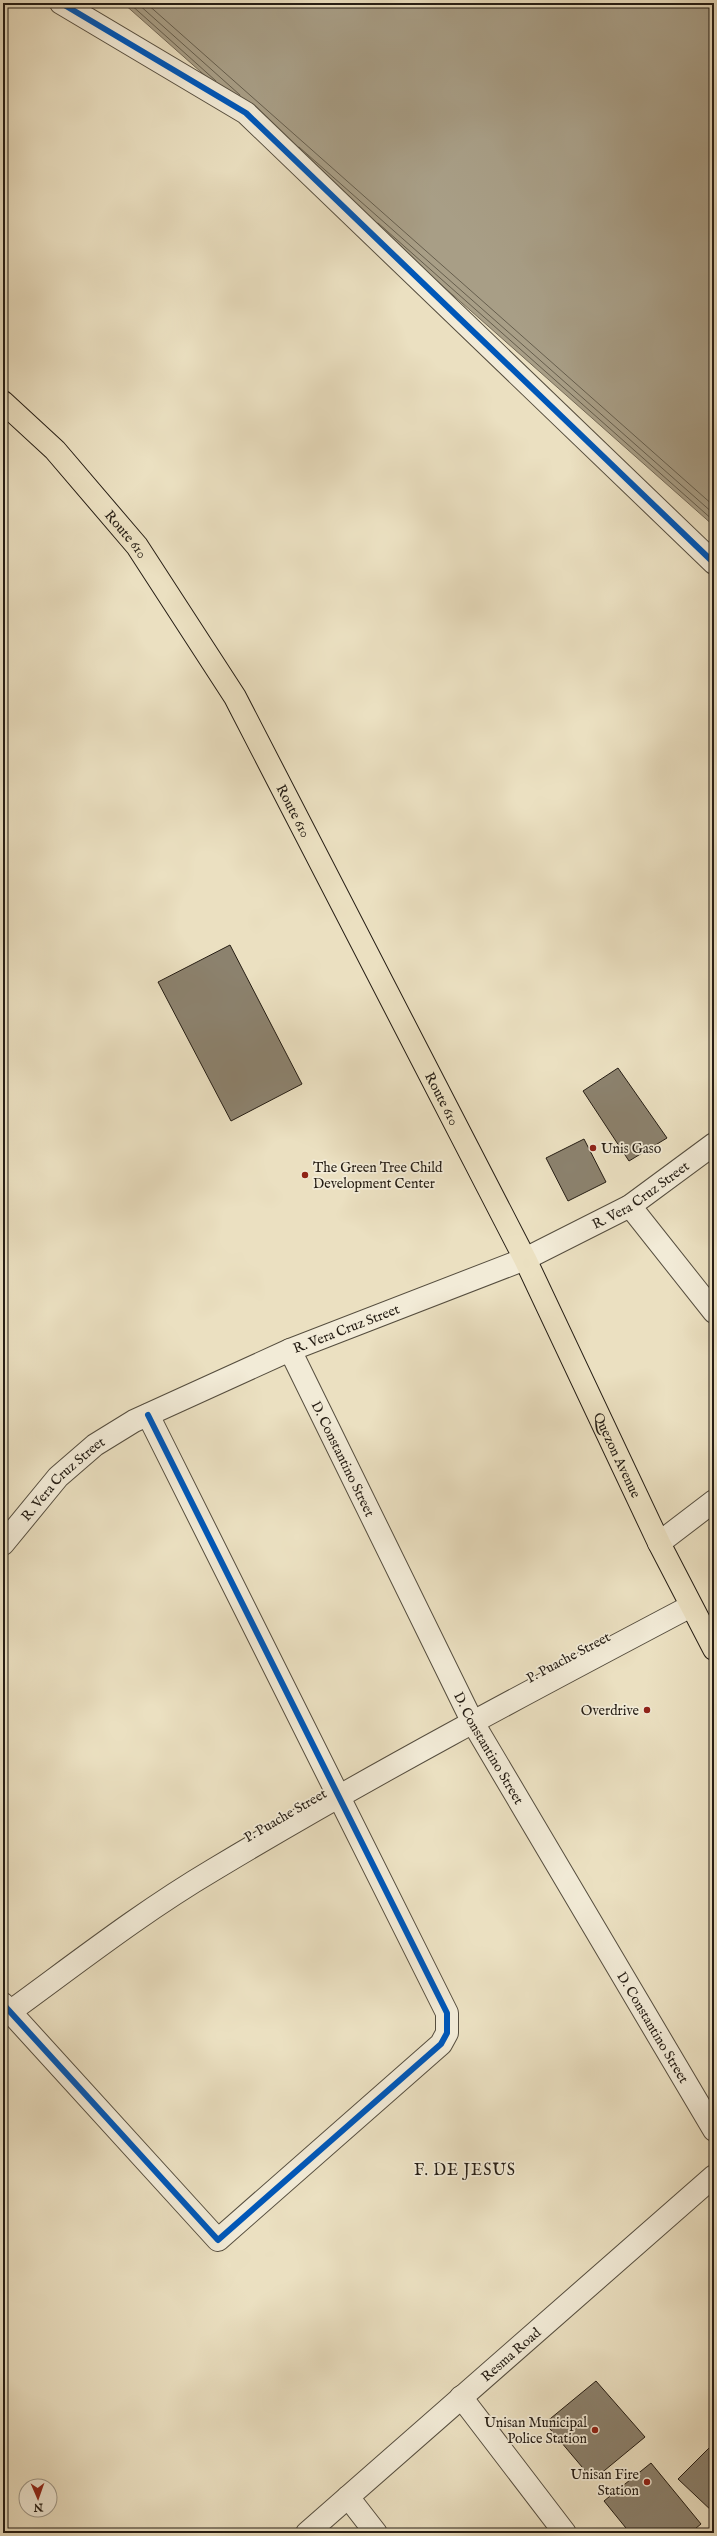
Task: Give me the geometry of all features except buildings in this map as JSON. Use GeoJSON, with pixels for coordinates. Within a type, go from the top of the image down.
{"type":"FeatureCollection","features":[{"type":"Feature","properties":{"kind":"main road","name":"Route 610"},"geometry":{"type":"LineString","coordinates":[[3,402],[55,450],[137,546],[235,697],[525,1260]]}},
{"type":"Feature","properties":{"kind":"main road","name":"Quezon Avenue"},"geometry":{"type":"LineString","coordinates":[[525,1260],[659,1543],[714,1649]]}},
{"type":"Feature","properties":{"kind":"street"},"geometry":{"type":"LineString","coordinates":[[61,3],[246,113],[714,563]]}},
{"type":"Feature","properties":{"kind":"street","name":"R. Vera Cruz Street"},"geometry":{"type":"LineString","coordinates":[[3,1544],[58,1477],[95,1445],[148,1415],[290,1350],[525,1260],[630,1206],[714,1144]]}},
{"type":"Feature","properties":{"kind":"street"},"geometry":{"type":"LineString","coordinates":[[630,1206],[714,1312]]}},
{"type":"Feature","properties":{"kind":"street","name":"D. Constantino Street"},"geometry":{"type":"LineString","coordinates":[[290,1350],[472,1721],[714,2130]]}},
{"type":"Feature","properties":{"kind":"street"},"geometry":{"type":"LineString","coordinates":[[7,2008],[218,2240],[441,2044],[447,2033],[447,2014],[148,1415]]}},
{"type":"Feature","properties":{"kind":"street"},"geometry":{"type":"LineString","coordinates":[[659,1543],[714,1501]]}},
{"type":"Feature","properties":{"kind":"street","name":"P. Puache Street"},"geometry":{"type":"LineString","coordinates":[[7,2008],[181,1890],[472,1721],[691,1606]]}},
{"type":"Feature","properties":{"kind":"street","name":"Resma Road"},"geometry":{"type":"LineString","coordinates":[[307,2533],[714,2176]]}},
{"type":"Feature","properties":{"kind":"street"},"geometry":{"type":"LineString","coordinates":[[461,2397],[565,2533]]}},
{"type":"Feature","properties":{"kind":"street"},"geometry":{"type":"LineString","coordinates":[[348,2497],[376,2533]]}},
{"type":"Feature","properties":{"kind":"water"},"geometry":{"type":"Polygon","coordinates":[[[123,3],[714,3],[714,526],[123,3]]]}},
{"type":"Feature","properties":{"kind":"cycle path"},"geometry":{"type":"LineString","coordinates":[[61,3],[246,113],[714,563]]}},
{"type":"Feature","properties":{"kind":"cycle path"},"geometry":{"type":"LineString","coordinates":[[3,2004],[218,2240],[441,2044],[447,2033],[447,2013],[148,1415]]}},
{"type":"Feature","properties":{"kind":"place","name":"Unis Gaso"},"geometry":{"type":"Point","coordinates":[593,1148]}},
{"type":"Feature","properties":{"kind":"place","name":"The Green Tree Child Development Center"},"geometry":{"type":"Point","coordinates":[305,1175]}},
{"type":"Feature","properties":{"kind":"place","name":"Overdrive"},"geometry":{"type":"Point","coordinates":[647,1710]}},
{"type":"Feature","properties":{"kind":"place","name":"Unisan Municipal Police Station"},"geometry":{"type":"Point","coordinates":[595,2430]}},
{"type":"Feature","properties":{"kind":"place","name":"Unisan Fire Station"},"geometry":{"type":"Point","coordinates":[647,2482]}},
{"type":"Feature","properties":{"kind":"district","name":"F. DE JESUS"},"geometry":{"type":"Point","coordinates":[465,2169]}}]}
